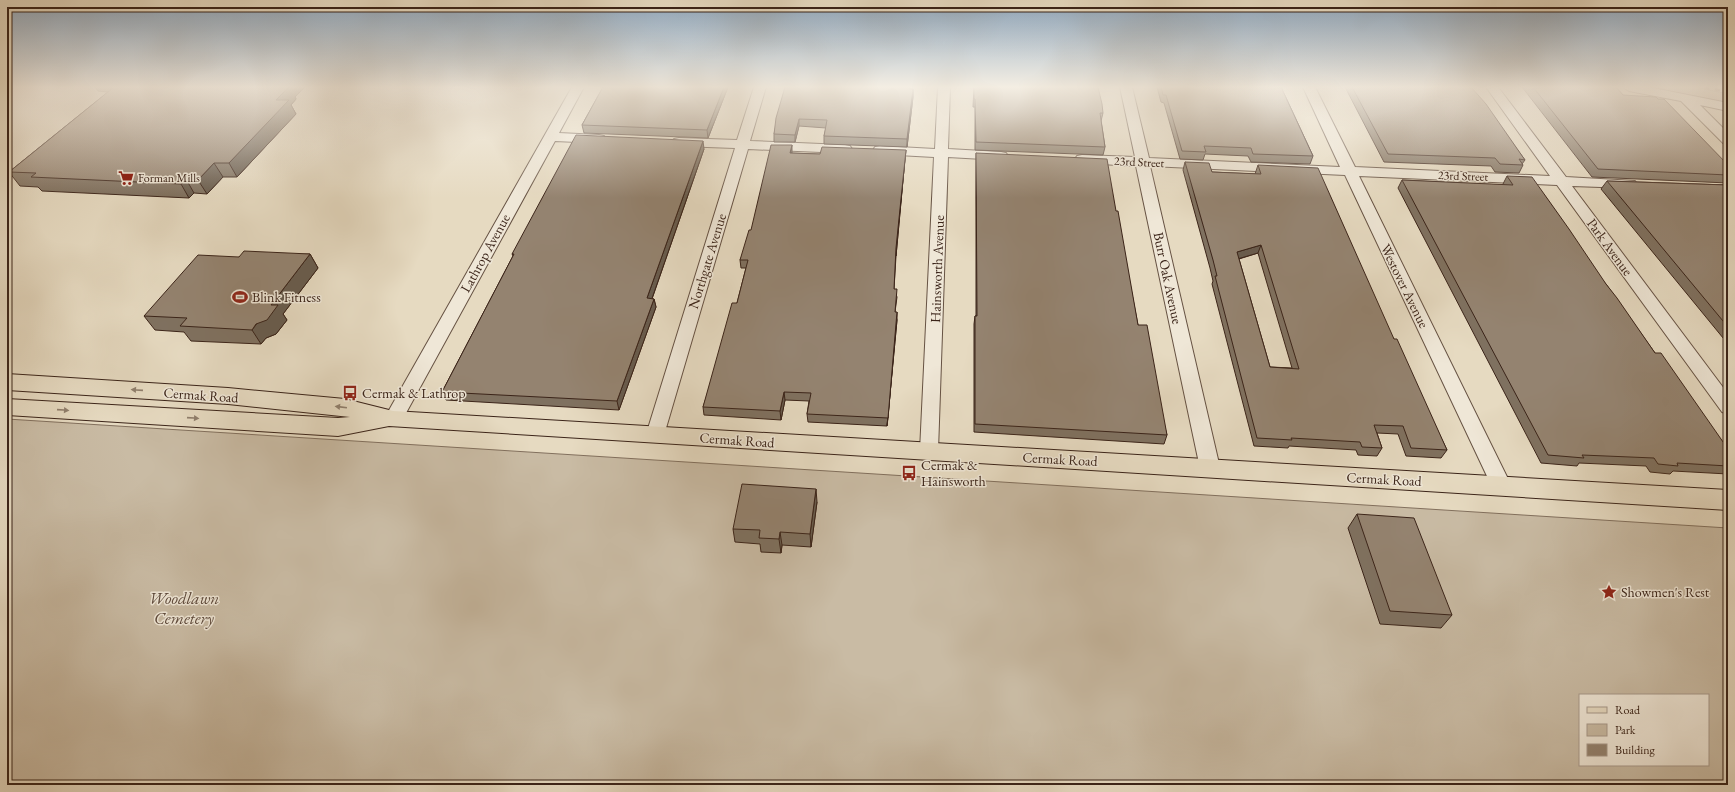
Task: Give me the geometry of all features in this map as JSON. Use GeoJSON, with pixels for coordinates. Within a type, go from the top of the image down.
{"type":"FeatureCollection","features":[{"type":"Feature","properties":{"kind":"main road","name":"Cermak Road"},"geometry":{"type":"LineString","coordinates":[[7,382],[228,396],[345,407],[393,419],[1501,485],[1728,500]]}},
{"type":"Feature","properties":{"kind":"main road","name":"Cermak Road"},"geometry":{"type":"LineString","coordinates":[[7,407],[338,427],[393,419]]}},
{"type":"Feature","properties":{"kind":"street","name":"Lathrop Avenue"},"geometry":{"type":"LineString","coordinates":[[393,419],[557,124]]}},
{"type":"Feature","properties":{"kind":"street","name":"Northgate Avenue"},"geometry":{"type":"LineString","coordinates":[[655,434],[749,124]]}},
{"type":"Feature","properties":{"kind":"street","name":"Hainsworth Avenue"},"geometry":{"type":"LineString","coordinates":[[929,451],[942,124]]}},
{"type":"Feature","properties":{"kind":"street","name":"Burr Oak Avenue"},"geometry":{"type":"LineString","coordinates":[[1134,124],[1210,468]]}},
{"type":"Feature","properties":{"kind":"street","name":"Westover Avenue"},"geometry":{"type":"LineString","coordinates":[[1327,124],[1501,485]]}},
{"type":"Feature","properties":{"kind":"street","name":"Park Avenue"},"geometry":{"type":"LineString","coordinates":[[1519,124],[1728,407]]}},
{"type":"Feature","properties":{"kind":"street"},"geometry":{"type":"LineString","coordinates":[[1712,124],[1728,140]]}},
{"type":"Feature","properties":{"kind":"street"},"geometry":{"type":"LineString","coordinates":[[550,137],[614,140]]}},
{"type":"Feature","properties":{"kind":"street"},"geometry":{"type":"LineString","coordinates":[[667,142],[1018,156]]}},
{"type":"Feature","properties":{"kind":"street","name":"23rd Street"},"geometry":{"type":"LineString","coordinates":[[1071,159],[1647,184]]}},
{"type":"Feature","properties":{"kind":"green space","name":"Woodlawn Cemetery"},"geometry":{"type":"Polygon","coordinates":[[[7,419],[1728,528],[1728,785],[7,785],[7,419]]]}},
{"type":"Feature","properties":{"kind":"building"},"geometry":{"type":"Polygon","coordinates":[[[68,124],[266,124],[229,163],[214,163],[198,180],[186,179],[181,184],[31,177],[36,173],[9,172],[68,124]]]}},
{"type":"Feature","properties":{"kind":"building"},"geometry":{"type":"Polygon","coordinates":[[[583,124],[709,124],[707,130],[583,124]]]}},
{"type":"Feature","properties":{"kind":"building"},"geometry":{"type":"Polygon","coordinates":[[[775,124],[798,124],[795,135],[774,134],[775,124]]]}},
{"type":"Feature","properties":{"kind":"building"},"geometry":{"type":"Polygon","coordinates":[[[826,124],[909,124],[907,139],[824,136],[826,124]]]}},
{"type":"Feature","properties":{"kind":"building"},"geometry":{"type":"Polygon","coordinates":[[[976,124],[1102,124],[1105,147],[976,142],[976,124]]]}},
{"type":"Feature","properties":{"kind":"building"},"geometry":{"type":"Polygon","coordinates":[[[1174,124],[1298,124],[1313,156],[1253,154],[1251,148],[1204,146],[1206,152],[1182,151],[1174,124]]]}},
{"type":"Feature","properties":{"kind":"building"},"geometry":{"type":"Polygon","coordinates":[[[1372,124],[1500,124],[1525,160],[1519,159],[1523,165],[1500,164],[1495,158],[1388,154],[1372,124]]]}},
{"type":"Feature","properties":{"kind":"building"},"geometry":{"type":"Polygon","coordinates":[[[1562,124],[1688,124],[1728,165],[1728,175],[1598,169],[1562,124]]]}},
{"type":"Feature","properties":{"kind":"building"},"geometry":{"type":"Polygon","coordinates":[[[576,135],[703,141],[647,298],[654,299],[617,401],[442,392],[514,254],[512,254],[576,135]]]}},
{"type":"Feature","properties":{"kind":"building"},"geometry":{"type":"Polygon","coordinates":[[[771,145],[792,145],[790,153],[820,154],[822,147],[906,150],[896,248],[894,289],[897,289],[895,312],[897,312],[888,418],[807,414],[811,393],[784,392],[780,411],[703,407],[732,303],[737,303],[748,260],[740,260],[749,230],[751,230],[771,145]]]}},
{"type":"Feature","properties":{"kind":"building"},"geometry":{"type":"Polygon","coordinates":[[[976,153],[1107,159],[1116,211],[1118,211],[1138,325],[1147,325],[1167,435],[975,424],[975,316],[977,316],[976,153]]]}},
{"type":"Feature","properties":{"kind":"building"},"geometry":{"type":"Polygon","coordinates":[[[1185,162],[1209,163],[1212,172],[1261,174],[1258,165],[1318,168],[1394,339],[1397,339],[1447,450],[1411,448],[1403,426],[1374,425],[1382,448],[1362,447],[1360,442],[1291,438],[1292,440],[1257,438],[1215,276],[1217,276],[1185,162]],[[1261,245],[1237,252],[1270,367],[1299,369],[1261,245]]]}},
{"type":"Feature","properties":{"kind":"building"},"geometry":{"type":"Polygon","coordinates":[[[1507,176],[1532,177],[1655,353],[1661,353],[1728,449],[1728,466],[1677,463],[1678,466],[1658,464],[1654,458],[1582,455],[1584,458],[1548,455],[1402,180],[1513,185],[1507,176]]]}},
{"type":"Feature","properties":{"kind":"building"},"geometry":{"type":"Polygon","coordinates":[[[1607,181],[1728,185],[1728,327],[1607,181]]]}},
{"type":"Feature","properties":{"kind":"building","name":"Blink Fitness"},"geometry":{"type":"Polygon","coordinates":[[[244,251],[310,254],[271,305],[278,305],[267,320],[256,324],[252,330],[180,326],[187,318],[144,316],[198,255],[239,257],[244,251]]]}},
{"type":"Feature","properties":{"kind":"building"},"geometry":{"type":"Polygon","coordinates":[[[742,484],[816,489],[810,534],[780,532],[779,539],[759,538],[760,530],[733,529],[742,484]]]}},
{"type":"Feature","properties":{"kind":"building"},"geometry":{"type":"Polygon","coordinates":[[[1357,514],[1414,518],[1452,615],[1390,611],[1357,514]]]}},
{"type":"Feature","properties":{"kind":"place","name":"Forman Mills"},"geometry":{"type":"Point","coordinates":[126,178]}},
{"type":"Feature","properties":{"kind":"place","name":"Blink Fitness"},"geometry":{"type":"Point","coordinates":[240,297]}},
{"type":"Feature","properties":{"kind":"place","name":"Cermak & Lathrop"},"geometry":{"type":"Point","coordinates":[350,393]}},
{"type":"Feature","properties":{"kind":"place","name":"Cermak & Hainsworth"},"geometry":{"type":"Point","coordinates":[909,473]}},
{"type":"Feature","properties":{"kind":"place","name":"Showmen's Rest"},"geometry":{"type":"Point","coordinates":[1609,592]}}]}
